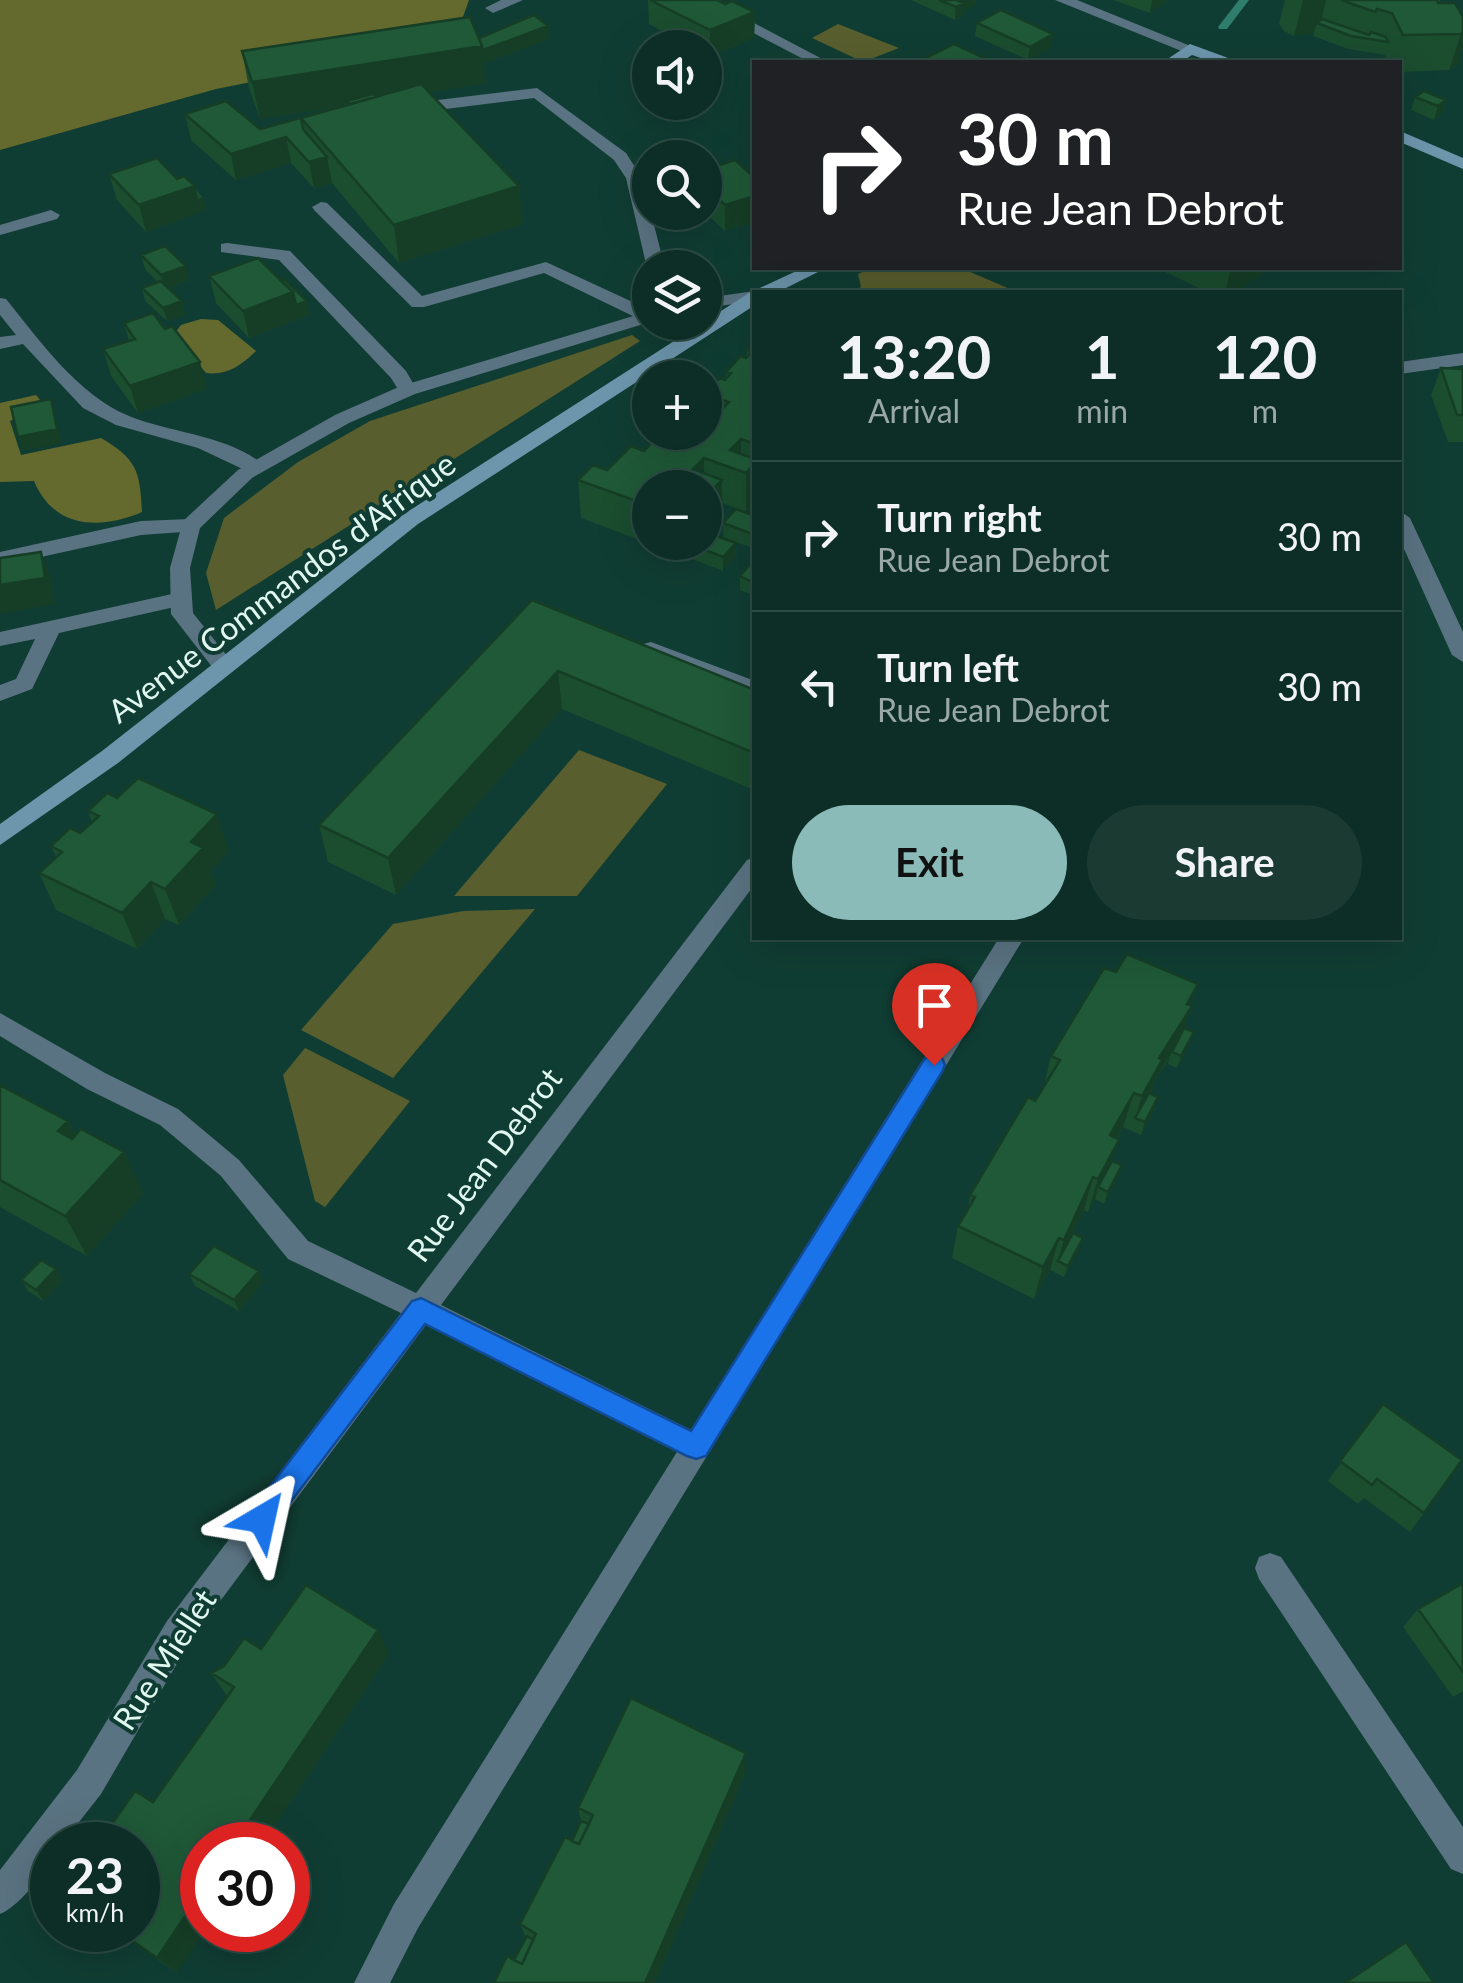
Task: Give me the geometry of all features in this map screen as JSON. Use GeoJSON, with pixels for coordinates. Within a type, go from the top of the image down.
{"type":"FeatureCollection","features":[{"type":"Feature","properties":{"kind":"main road"},"geometry":{"type":"LineString","coordinates":[[1173,60],[1190,49],[1220,60]]}},
{"type":"Feature","properties":{"kind":"main road"},"geometry":{"type":"LineString","coordinates":[[1402,137],[1463,164]]}},
{"type":"Feature","properties":{"kind":"main road"},"geometry":{"type":"LineString","coordinates":[[768,290],[813,270]]}},
{"type":"Feature","properties":{"kind":"main road","name":"Avenue Commandos d'Afrique"},"geometry":{"type":"LineString","coordinates":[[0,836],[110,757],[411,519],[752,298]]}},
{"type":"Feature","properties":{"kind":"street"},"geometry":{"type":"LineString","coordinates":[[493,8],[515,0]]}},
{"type":"Feature","properties":{"kind":"street"},"geometry":{"type":"LineString","coordinates":[[698,0],[816,60]]}},
{"type":"Feature","properties":{"kind":"street"},"geometry":{"type":"LineString","coordinates":[[1063,0],[1190,49]]}},
{"type":"Feature","properties":{"kind":"street"},"geometry":{"type":"LineString","coordinates":[[393,111],[537,93],[620,157],[634,178],[652,250]]}},
{"type":"Feature","properties":{"kind":"street"},"geometry":{"type":"LineString","coordinates":[[322,207],[418,303],[546,267],[632,308]]}},
{"type":"Feature","properties":{"kind":"street"},"geometry":{"type":"LineString","coordinates":[[0,230],[51,215]]}},
{"type":"Feature","properties":{"kind":"street"},"geometry":{"type":"LineString","coordinates":[[227,248],[284,256],[399,375],[408,390]]}},
{"type":"Feature","properties":{"kind":"street"},"geometry":{"type":"LineString","coordinates":[[722,301],[752,296]]}},
{"type":"Feature","properties":{"kind":"street"},"geometry":{"type":"LineString","coordinates":[[0,303],[90,404],[123,421],[205,444],[256,468]]}},
{"type":"Feature","properties":{"kind":"street"},"geometry":{"type":"LineString","coordinates":[[224,667],[182,614],[180,568],[190,526],[256,468],[342,419],[408,390],[632,321]]}},
{"type":"Feature","properties":{"kind":"street"},"geometry":{"type":"LineString","coordinates":[[0,343],[28,338]]}},
{"type":"Feature","properties":{"kind":"street"},"geometry":{"type":"LineString","coordinates":[[1402,368],[1463,359]]}},
{"type":"Feature","properties":{"kind":"street"},"geometry":{"type":"LineString","coordinates":[[1402,522],[1463,656]]}},
{"type":"Feature","properties":{"kind":"street"},"geometry":{"type":"LineString","coordinates":[[0,558],[140,528],[190,526]]}},
{"type":"Feature","properties":{"kind":"street"},"geometry":{"type":"LineString","coordinates":[[0,639],[182,599]]}},
{"type":"Feature","properties":{"kind":"street"},"geometry":{"type":"LineString","coordinates":[[0,692],[24,684],[51,628]]}},
{"type":"Feature","properties":{"kind":"street"},"geometry":{"type":"LineString","coordinates":[[628,640],[752,688]]}},
{"type":"Feature","properties":{"kind":"street","name":"Rue Jean Debrot"},"geometry":{"type":"LineString","coordinates":[[696,1447],[421,1309],[752,870]]}},
{"type":"Feature","properties":{"kind":"street"},"geometry":{"type":"LineString","coordinates":[[371,1983],[406,1916],[1011,940]]}},
{"type":"Feature","properties":{"kind":"street"},"geometry":{"type":"LineString","coordinates":[[0,1023],[96,1080],[169,1117],[230,1168],[298,1250],[421,1309]]}},
{"type":"Feature","properties":{"kind":"street","name":"Rue Miellet"},"geometry":{"type":"LineString","coordinates":[[0,1898],[89,1782],[178,1632],[421,1309]]}},
{"type":"Feature","properties":{"kind":"street"},"geometry":{"type":"LineString","coordinates":[[1270,1568],[1463,1857]]}},
{"type":"Feature","properties":{"kind":"green space"},"geometry":{"type":"Polygon","coordinates":[[[0,0],[469,0],[454,42],[216,89],[0,150],[0,0]]]}},
{"type":"Feature","properties":{"kind":"green space"},"geometry":{"type":"Polygon","coordinates":[[[838,24],[899,48],[859,60],[812,38],[838,24]]]}},
{"type":"Feature","properties":{"kind":"green space"},"geometry":{"type":"Polygon","coordinates":[[[867,270],[966,270],[1012,290],[856,290],[861,287],[858,274],[867,270]]]}},
{"type":"Feature","properties":{"kind":"green space"},"geometry":{"type":"Polygon","coordinates":[[[201,319],[218,320],[256,351],[233,368],[206,373],[174,334],[181,325],[201,319]]]}},
{"type":"Feature","properties":{"kind":"green space"},"geometry":{"type":"Polygon","coordinates":[[[632,335],[632,340],[640,341],[216,610],[206,573],[224,518],[298,462],[370,421],[632,335]]]}},
{"type":"Feature","properties":{"kind":"green space"},"geometry":{"type":"Polygon","coordinates":[[[36,395],[44,405],[10,421],[21,455],[101,438],[122,453],[134,468],[142,512],[110,522],[80,521],[53,509],[34,481],[0,482],[0,403],[36,395]]]}},
{"type":"Feature","properties":{"kind":"green space"},"geometry":{"type":"Polygon","coordinates":[[[579,750],[667,784],[577,896],[454,896],[579,750]]]}},
{"type":"Feature","properties":{"kind":"green space"},"geometry":{"type":"Polygon","coordinates":[[[535,909],[393,1078],[301,1030],[393,924],[463,911],[535,909]]]}},
{"type":"Feature","properties":{"kind":"green space"},"geometry":{"type":"Polygon","coordinates":[[[305,1048],[410,1101],[325,1207],[315,1201],[283,1075],[305,1048]]]}},
{"type":"Feature","properties":{"kind":"building"},"geometry":{"type":"Polygon","coordinates":[[[650,0],[722,0],[719,1],[725,4],[732,1],[755,12],[710,30],[650,0]]]}},
{"type":"Feature","properties":{"kind":"building"},"geometry":{"type":"Polygon","coordinates":[[[939,0],[961,0],[964,3],[956,7],[939,0]]]}},
{"type":"Feature","properties":{"kind":"building"},"geometry":{"type":"Polygon","coordinates":[[[1341,0],[1455,3],[1463,17],[1463,32],[1403,35],[1392,13],[1377,9],[1375,12],[1341,0]]]}},
{"type":"Feature","properties":{"kind":"building"},"geometry":{"type":"Polygon","coordinates":[[[1001,10],[1053,34],[1030,47],[977,23],[1001,10]]]}},
{"type":"Feature","properties":{"kind":"building"},"geometry":{"type":"Polygon","coordinates":[[[534,15],[548,26],[483,50],[479,38],[534,15]]]}},
{"type":"Feature","properties":{"kind":"building"},"geometry":{"type":"Polygon","coordinates":[[[470,17],[482,46],[252,82],[242,51],[470,17]]]}},
{"type":"Feature","properties":{"kind":"building"},"geometry":{"type":"Polygon","coordinates":[[[1322,19],[1386,37],[1388,42],[1351,36],[1317,23],[1322,19]]]}},
{"type":"Feature","properties":{"kind":"building"},"geometry":{"type":"Polygon","coordinates":[[[954,44],[989,60],[922,60],[954,44]]]}},
{"type":"Feature","properties":{"kind":"building"},"geometry":{"type":"Polygon","coordinates":[[[421,84],[519,186],[394,225],[301,118],[421,84]]]}},
{"type":"Feature","properties":{"kind":"building"},"geometry":{"type":"Polygon","coordinates":[[[1424,91],[1446,100],[1438,106],[1415,97],[1424,91]]]}},
{"type":"Feature","properties":{"kind":"building"},"geometry":{"type":"Polygon","coordinates":[[[372,94],[376,97],[301,118],[303,129],[327,157],[309,162],[286,137],[231,154],[185,114],[226,101],[260,129],[372,94]]]}},
{"type":"Feature","properties":{"kind":"building"},"geometry":{"type":"Polygon","coordinates":[[[157,158],[177,179],[184,176],[195,186],[139,205],[109,174],[157,158]]]}},
{"type":"Feature","properties":{"kind":"building"},"geometry":{"type":"Polygon","coordinates":[[[735,160],[752,175],[752,197],[725,205],[722,164],[735,160]]]}},
{"type":"Feature","properties":{"kind":"building"},"geometry":{"type":"Polygon","coordinates":[[[165,246],[186,266],[161,275],[141,255],[165,246]]]}},
{"type":"Feature","properties":{"kind":"building"},"geometry":{"type":"Polygon","coordinates":[[[258,258],[293,292],[243,311],[209,276],[258,258]]]}},
{"type":"Feature","properties":{"kind":"building"},"geometry":{"type":"Polygon","coordinates":[[[285,280],[307,301],[296,305],[293,292],[281,281],[285,280]]]}},
{"type":"Feature","properties":{"kind":"building"},"geometry":{"type":"Polygon","coordinates":[[[161,281],[182,301],[163,308],[142,288],[161,281]]]}},
{"type":"Feature","properties":{"kind":"building"},"geometry":{"type":"Polygon","coordinates":[[[153,313],[165,329],[172,326],[200,362],[130,386],[103,349],[135,339],[124,323],[153,313]]]}},
{"type":"Feature","properties":{"kind":"building"},"geometry":{"type":"Polygon","coordinates":[[[752,352],[752,443],[741,439],[730,450],[752,458],[752,466],[746,473],[704,458],[696,470],[632,470],[632,500],[578,480],[593,465],[607,470],[631,446],[632,450],[644,451],[722,450],[722,409],[729,402],[722,400],[722,379],[731,373],[726,372],[741,356],[746,358],[752,352]]]}},
{"type":"Feature","properties":{"kind":"building"},"geometry":{"type":"Polygon","coordinates":[[[1441,368],[1463,369],[1463,415],[1457,415],[1441,368]]]}},
{"type":"Feature","properties":{"kind":"building"},"geometry":{"type":"Polygon","coordinates":[[[51,399],[57,429],[18,437],[11,407],[51,399]]]}},
{"type":"Feature","properties":{"kind":"building"},"geometry":{"type":"Polygon","coordinates":[[[736,509],[752,515],[752,534],[723,523],[736,509]]]}},
{"type":"Feature","properties":{"kind":"building"},"geometry":{"type":"Polygon","coordinates":[[[722,538],[736,543],[723,557],[722,538]]]}},
{"type":"Feature","properties":{"kind":"building"},"geometry":{"type":"Polygon","coordinates":[[[41,552],[45,578],[0,585],[0,558],[41,552]]]}},
{"type":"Feature","properties":{"kind":"building"},"geometry":{"type":"Polygon","coordinates":[[[752,562],[752,579],[740,576],[752,562]]]}},
{"type":"Feature","properties":{"kind":"building"},"geometry":{"type":"Polygon","coordinates":[[[532,600],[752,689],[752,752],[558,671],[388,858],[319,825],[532,600]]]}},
{"type":"Feature","properties":{"kind":"building"},"geometry":{"type":"Polygon","coordinates":[[[138,778],[217,814],[191,842],[203,848],[165,889],[151,882],[122,913],[39,873],[62,852],[51,846],[70,828],[80,833],[99,816],[88,811],[107,793],[117,798],[138,778]]]}},
{"type":"Feature","properties":{"kind":"building"},"geometry":{"type":"Polygon","coordinates":[[[1127,954],[1198,984],[1187,1004],[1192,1006],[1159,1058],[1162,1060],[1142,1096],[1134,1093],[1110,1135],[1119,1140],[1098,1179],[1093,1177],[1064,1240],[1059,1238],[1043,1267],[958,1226],[975,1197],[970,1195],[1028,1097],[1035,1101],[1060,1060],[1051,1056],[1104,968],[1116,972],[1127,954]]]}},
{"type":"Feature","properties":{"kind":"building"},"geometry":{"type":"Polygon","coordinates":[[[1184,1028],[1194,1032],[1181,1056],[1172,1052],[1184,1028]]]}},
{"type":"Feature","properties":{"kind":"building"},"geometry":{"type":"Polygon","coordinates":[[[0,1085],[68,1121],[58,1131],[72,1139],[81,1129],[124,1152],[65,1216],[0,1180],[0,1085]]]}},
{"type":"Feature","properties":{"kind":"building"},"geometry":{"type":"Polygon","coordinates":[[[1149,1093],[1158,1097],[1145,1122],[1135,1118],[1149,1093]]]}},
{"type":"Feature","properties":{"kind":"building"},"geometry":{"type":"Polygon","coordinates":[[[1112,1161],[1122,1165],[1108,1192],[1098,1187],[1112,1161]]]}},
{"type":"Feature","properties":{"kind":"building"},"geometry":{"type":"Polygon","coordinates":[[[1073,1233],[1083,1238],[1068,1266],[1058,1261],[1073,1233]]]}},
{"type":"Feature","properties":{"kind":"building"},"geometry":{"type":"Polygon","coordinates":[[[214,1246],[259,1271],[234,1300],[189,1274],[214,1246]]]}},
{"type":"Feature","properties":{"kind":"building"},"geometry":{"type":"Polygon","coordinates":[[[41,1260],[56,1269],[36,1290],[21,1280],[41,1260]]]}},
{"type":"Feature","properties":{"kind":"building"},"geometry":{"type":"Polygon","coordinates":[[[1383,1404],[1462,1460],[1424,1513],[1377,1479],[1372,1485],[1340,1461],[1383,1404]]]}},
{"type":"Feature","properties":{"kind":"building"},"geometry":{"type":"Polygon","coordinates":[[[1463,1583],[1463,1672],[1418,1609],[1463,1583]]]}},
{"type":"Feature","properties":{"kind":"building"},"geometry":{"type":"Polygon","coordinates":[[[306,1585],[378,1630],[249,1822],[180,1822],[180,1924],[157,1958],[148,1952],[160,1952],[160,1822],[112,1822],[135,1791],[153,1802],[234,1687],[211,1673],[224,1666],[244,1638],[261,1649],[306,1585]]]}},
{"type":"Feature","properties":{"kind":"building"},"geometry":{"type":"Polygon","coordinates":[[[631,1698],[746,1753],[645,1983],[494,1983],[507,1956],[522,1964],[536,1934],[520,1924],[565,1837],[579,1844],[593,1815],[578,1808],[631,1698]]]}},
{"type":"Feature","properties":{"kind":"building"},"geometry":{"type":"Polygon","coordinates":[[[581,1821],[589,1824],[579,1844],[572,1841],[581,1821]]]}},
{"type":"Feature","properties":{"kind":"building"},"geometry":{"type":"Polygon","coordinates":[[[527,1936],[533,1940],[522,1964],[514,1960],[527,1936]]]}},
{"type":"Feature","properties":{"kind":"building"},"geometry":{"type":"Polygon","coordinates":[[[1406,1942],[1434,1983],[1345,1983],[1406,1942]]]}},
{"type":"Feature","properties":{"kind":"waterway"},"geometry":{"type":"LineString","coordinates":[[1223,27],[1244,0]]}},
{"type":"Feature","properties":{"kind":"route"},"geometry":{"type":"LineString","coordinates":[[262,1519],[421,1309],[696,1447],[934,1065]]}}]}
